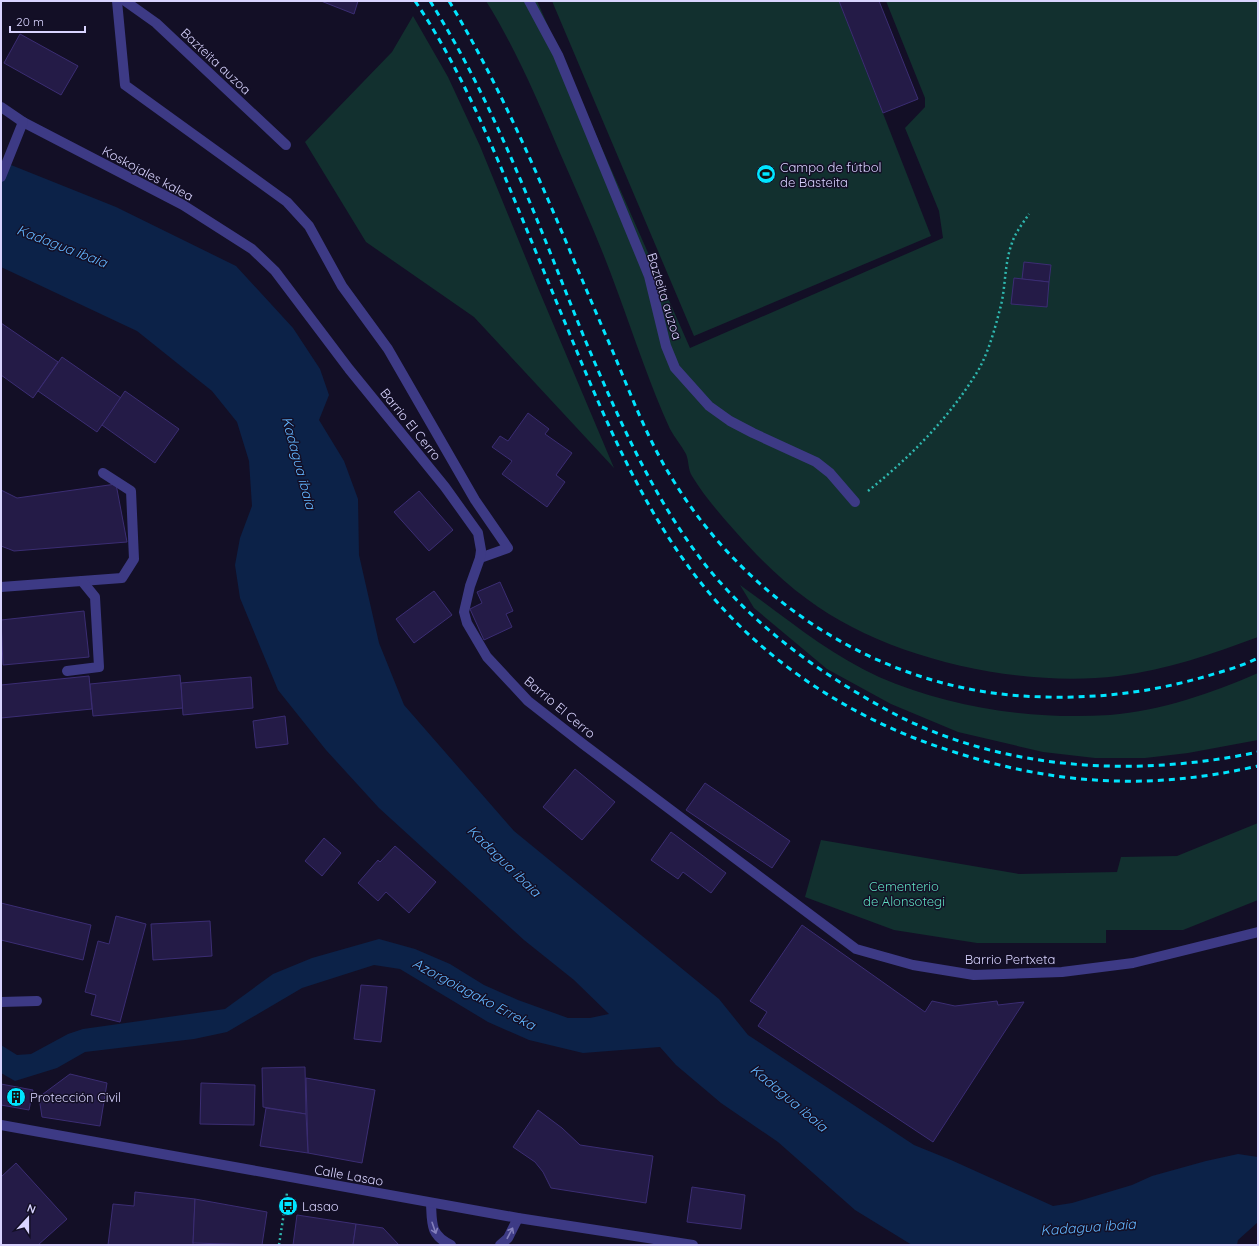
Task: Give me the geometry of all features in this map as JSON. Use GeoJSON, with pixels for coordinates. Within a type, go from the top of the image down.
{"type":"FeatureCollection","features":[{"type":"Feature","properties":{"kind":"street"},"geometry":{"type":"LineString","coordinates":[[117,1],[125,85],[287,202],[309,226],[342,286],[388,349],[475,500],[508,548],[480,558]]}},
{"type":"Feature","properties":{"kind":"street","name":"Bazteita auzoa"},"geometry":{"type":"LineString","coordinates":[[125,1],[156,23],[286,145]]}},
{"type":"Feature","properties":{"kind":"street","name":"Bazteita auzoa"},"geometry":{"type":"LineString","coordinates":[[529,1],[558,55],[648,276],[666,346],[676,368],[709,406],[748,430],[816,462],[830,473],[855,502]]}},
{"type":"Feature","properties":{"kind":"street","name":"Koskojales kalea"},"geometry":{"type":"LineString","coordinates":[[1,107],[23,122],[183,205],[252,249],[275,271]]}},
{"type":"Feature","properties":{"kind":"street"},"geometry":{"type":"LineString","coordinates":[[1,177],[23,122]]}},
{"type":"Feature","properties":{"kind":"street","name":"Barrio El Cerro"},"geometry":{"type":"LineString","coordinates":[[275,271],[349,369],[445,487],[478,533],[482,550],[470,586],[464,612],[467,623],[487,657],[528,701],[779,892]]}},
{"type":"Feature","properties":{"kind":"street"},"geometry":{"type":"LineString","coordinates":[[1,587],[122,578],[134,559],[130,492],[103,473]]}},
{"type":"Feature","properties":{"kind":"street"},"geometry":{"type":"LineString","coordinates":[[67,670],[99,666],[95,597],[82,581]]}},
{"type":"Feature","properties":{"kind":"street","name":"Barrio Pertxeta"},"geometry":{"type":"LineString","coordinates":[[779,892],[856,949],[912,965],[974,975],[1062,972],[1133,963],[1258,932]]}},
{"type":"Feature","properties":{"kind":"street"},"geometry":{"type":"LineString","coordinates":[[1,1002],[38,1001]]}},
{"type":"Feature","properties":{"kind":"street","name":"Calle Lasao"},"geometry":{"type":"LineString","coordinates":[[1,1125],[431,1203],[693,1245]]}},
{"type":"Feature","properties":{"kind":"street"},"geometry":{"type":"LineString","coordinates":[[431,1203],[432,1226],[438,1236],[451,1245]]}},
{"type":"Feature","properties":{"kind":"street"},"geometry":{"type":"LineString","coordinates":[[500,1245],[508,1238],[518,1218]]}},
{"type":"Feature","properties":{"kind":"path"},"geometry":{"type":"LineString","coordinates":[[855,502],[892,472],[932,430],[975,377],[991,340],[1001,308],[1007,261],[1012,242],[1029,214]]}},
{"type":"Feature","properties":{"kind":"path"},"geometry":{"type":"LineString","coordinates":[[279,1245],[289,1177]]}},
{"type":"Feature","properties":{"kind":"green space"},"geometry":{"type":"Polygon","coordinates":[[[486,1],[537,1],[690,348],[943,238],[939,211],[905,128],[925,107],[925,98],[886,1],[1258,1],[1258,637],[1171,666],[1118,676],[1080,679],[997,673],[914,653],[875,638],[839,620],[807,599],[787,583],[760,558],[729,525],[707,498],[691,474],[686,454],[670,429],[649,379],[605,257],[590,222],[517,56],[486,1]]]}},
{"type":"Feature","properties":{"kind":"green space","name":"Campo de fútbol de Basteita"},"geometry":{"type":"Polygon","coordinates":[[[552,1],[839,1],[931,236],[694,336],[552,1]]]}},
{"type":"Feature","properties":{"kind":"green space"},"geometry":{"type":"Polygon","coordinates":[[[413,16],[448,77],[480,146],[614,468],[474,317],[366,242],[305,142],[392,52],[413,16]]]}},
{"type":"Feature","properties":{"kind":"green space"},"geometry":{"type":"Polygon","coordinates":[[[740,585],[824,646],[860,668],[906,688],[934,697],[992,710],[1051,716],[1110,715],[1129,713],[1148,710],[1186,700],[1258,673],[1258,740],[1188,753],[1145,758],[1095,758],[1043,752],[958,732],[891,704],[827,669],[754,608],[740,585]]]}},
{"type":"Feature","properties":{"kind":"green space","name":"Cementerio de Alonsotegi"},"geometry":{"type":"Polygon","coordinates":[[[1258,823],[1258,900],[1183,930],[1106,930],[1106,943],[977,943],[894,930],[805,897],[821,840],[1019,874],[1117,872],[1121,857],[1177,856],[1258,823]]]}},
{"type":"Feature","properties":{"kind":"water"},"geometry":{"type":"Polygon","coordinates":[[[1,161],[116,207],[236,266],[293,328],[320,369],[329,395],[319,420],[344,461],[358,499],[359,555],[379,643],[404,705],[514,831],[719,999],[748,1035],[914,1145],[1053,1206],[1072,1203],[1132,1185],[1152,1176],[1206,1161],[1238,1154],[1258,1157],[1258,1222],[1238,1240],[1237,1245],[912,1245],[855,1210],[778,1142],[721,1103],[676,1065],[660,1047],[583,1053],[529,1040],[488,1022],[400,969],[374,965],[302,988],[227,1032],[194,1039],[85,1052],[57,1068],[15,1081],[1,1073],[1,1045],[17,1055],[31,1054],[68,1034],[83,1029],[225,1009],[273,974],[312,958],[379,939],[415,949],[450,964],[484,985],[518,1000],[568,1018],[590,1018],[609,1014],[574,980],[524,940],[379,808],[326,750],[278,690],[240,598],[235,565],[240,538],[252,506],[249,461],[237,422],[212,391],[137,331],[1,267],[1,161]]]}},
{"type":"Feature","properties":{"kind":"building"},"geometry":{"type":"Polygon","coordinates":[[[321,1],[358,1],[354,14],[321,1]]]}},
{"type":"Feature","properties":{"kind":"building"},"geometry":{"type":"Polygon","coordinates":[[[839,1],[879,1],[918,99],[883,113],[839,1]]]}},
{"type":"Feature","properties":{"kind":"building"},"geometry":{"type":"Polygon","coordinates":[[[20,34],[78,66],[61,95],[4,63],[20,34]]]}},
{"type":"Feature","properties":{"kind":"building"},"geometry":{"type":"Polygon","coordinates":[[[1024,262],[1051,265],[1049,282],[1022,279],[1024,262]]]}},
{"type":"Feature","properties":{"kind":"building"},"geometry":{"type":"Polygon","coordinates":[[[1014,278],[1049,282],[1047,307],[1011,304],[1014,278]]]}},
{"type":"Feature","properties":{"kind":"building"},"geometry":{"type":"Polygon","coordinates":[[[1,323],[58,362],[33,398],[1,375],[1,323]]]}},
{"type":"Feature","properties":{"kind":"building"},"geometry":{"type":"Polygon","coordinates":[[[62,357],[121,398],[97,432],[38,391],[62,357]]]}},
{"type":"Feature","properties":{"kind":"building"},"geometry":{"type":"Polygon","coordinates":[[[125,391],[179,429],[155,463],[102,425],[125,391]]]}},
{"type":"Feature","properties":{"kind":"building"},"geometry":{"type":"Polygon","coordinates":[[[528,413],[549,429],[545,434],[572,453],[556,475],[565,482],[547,507],[502,474],[512,461],[492,447],[500,436],[508,441],[528,413]]]}},
{"type":"Feature","properties":{"kind":"building"},"geometry":{"type":"Polygon","coordinates":[[[116,484],[127,542],[14,551],[1,546],[1,490],[17,498],[116,484]]]}},
{"type":"Feature","properties":{"kind":"building"},"geometry":{"type":"Polygon","coordinates":[[[419,491],[453,530],[429,551],[394,512],[419,491]]]}},
{"type":"Feature","properties":{"kind":"building"},"geometry":{"type":"Polygon","coordinates":[[[500,582],[513,611],[506,614],[512,627],[484,640],[470,609],[482,603],[477,592],[500,582]]]}},
{"type":"Feature","properties":{"kind":"building"},"geometry":{"type":"Polygon","coordinates":[[[434,591],[452,615],[414,643],[396,619],[434,591]]]}},
{"type":"Feature","properties":{"kind":"building"},"geometry":{"type":"Polygon","coordinates":[[[84,611],[89,657],[3,665],[1,620],[84,611]]]}},
{"type":"Feature","properties":{"kind":"building"},"geometry":{"type":"Polygon","coordinates":[[[180,675],[183,708],[93,716],[90,684],[180,675]]]}},
{"type":"Feature","properties":{"kind":"building"},"geometry":{"type":"Polygon","coordinates":[[[89,676],[92,709],[1,718],[1,685],[89,676]]]}},
{"type":"Feature","properties":{"kind":"building"},"geometry":{"type":"Polygon","coordinates":[[[251,677],[253,708],[183,715],[181,683],[251,677]]]}},
{"type":"Feature","properties":{"kind":"building"},"geometry":{"type":"Polygon","coordinates":[[[285,716],[288,744],[256,748],[253,721],[285,716]]]}},
{"type":"Feature","properties":{"kind":"building"},"geometry":{"type":"Polygon","coordinates":[[[575,769],[615,802],[582,840],[543,807],[575,769]]]}},
{"type":"Feature","properties":{"kind":"building"},"geometry":{"type":"Polygon","coordinates":[[[705,783],[790,841],[772,868],[686,810],[705,783]]]}},
{"type":"Feature","properties":{"kind":"building"},"geometry":{"type":"Polygon","coordinates":[[[671,832],[726,873],[711,893],[683,872],[678,879],[651,860],[671,832]]]}},
{"type":"Feature","properties":{"kind":"building"},"geometry":{"type":"Polygon","coordinates":[[[324,838],[341,853],[322,876],[305,861],[324,838]]]}},
{"type":"Feature","properties":{"kind":"building"},"geometry":{"type":"Polygon","coordinates":[[[395,846],[436,882],[409,913],[386,892],[378,901],[358,883],[378,860],[380,862],[395,846]]]}},
{"type":"Feature","properties":{"kind":"building"},"geometry":{"type":"Polygon","coordinates":[[[1,903],[91,925],[83,960],[1,940],[1,903]]]}},
{"type":"Feature","properties":{"kind":"building"},"geometry":{"type":"Polygon","coordinates":[[[116,916],[146,924],[120,1022],[91,1015],[96,995],[85,992],[98,941],[109,944],[116,916]]]}},
{"type":"Feature","properties":{"kind":"building"},"geometry":{"type":"Polygon","coordinates":[[[210,921],[212,956],[153,960],[151,924],[210,921]]]}},
{"type":"Feature","properties":{"kind":"building"},"geometry":{"type":"Polygon","coordinates":[[[802,925],[925,1012],[932,1001],[955,1006],[997,1001],[998,1005],[1024,1002],[933,1142],[758,1026],[767,1012],[750,1001],[802,925]]]}},
{"type":"Feature","properties":{"kind":"building"},"geometry":{"type":"Polygon","coordinates":[[[361,985],[387,987],[381,1042],[354,1039],[361,985]]]}},
{"type":"Feature","properties":{"kind":"building"},"geometry":{"type":"Polygon","coordinates":[[[305,1067],[306,1114],[263,1107],[262,1068],[305,1067]]]}},
{"type":"Feature","properties":{"kind":"building"},"geometry":{"type":"Polygon","coordinates":[[[70,1074],[107,1083],[100,1126],[42,1117],[39,1097],[70,1074]]]}},
{"type":"Feature","properties":{"kind":"building"},"geometry":{"type":"Polygon","coordinates":[[[306,1078],[375,1090],[362,1163],[308,1153],[306,1078]]]}},
{"type":"Feature","properties":{"kind":"building"},"geometry":{"type":"Polygon","coordinates":[[[201,1083],[255,1085],[254,1125],[200,1124],[201,1083]]]}},
{"type":"Feature","properties":{"kind":"building","name":"Protección Civil"},"geometry":{"type":"Polygon","coordinates":[[[1,1084],[33,1090],[29,1110],[1,1105],[1,1084]]]}},
{"type":"Feature","properties":{"kind":"building"},"geometry":{"type":"Polygon","coordinates":[[[266,1108],[306,1114],[308,1153],[260,1146],[266,1108]]]}},
{"type":"Feature","properties":{"kind":"building"},"geometry":{"type":"Polygon","coordinates":[[[538,1110],[562,1128],[580,1145],[653,1156],[646,1203],[551,1188],[543,1172],[535,1162],[513,1147],[538,1110]]]}},
{"type":"Feature","properties":{"kind":"building"},"geometry":{"type":"Polygon","coordinates":[[[16,1163],[67,1219],[38,1245],[1,1245],[1,1177],[16,1163]]]}},
{"type":"Feature","properties":{"kind":"building"},"geometry":{"type":"Polygon","coordinates":[[[692,1187],[745,1195],[741,1229],[687,1222],[692,1187]]]}},
{"type":"Feature","properties":{"kind":"building"},"geometry":{"type":"Polygon","coordinates":[[[135,1192],[195,1199],[193,1245],[108,1245],[113,1204],[134,1206],[135,1192]]]}},
{"type":"Feature","properties":{"kind":"building"},"geometry":{"type":"Polygon","coordinates":[[[195,1199],[267,1212],[262,1245],[193,1243],[195,1199]]]}},
{"type":"Feature","properties":{"kind":"building"},"geometry":{"type":"Polygon","coordinates":[[[297,1215],[356,1224],[353,1245],[293,1245],[297,1215]]]}},
{"type":"Feature","properties":{"kind":"building"},"geometry":{"type":"Polygon","coordinates":[[[356,1224],[383,1228],[399,1245],[353,1245],[356,1224]]]}},
{"type":"Feature","properties":{"kind":"railway"},"geometry":{"type":"LineString","coordinates":[[415,1],[431,25],[459,75],[506,180],[608,423],[639,486],[674,547],[717,602],[740,627],[793,671],[851,708],[882,724],[913,737],[945,749],[985,761],[1062,777],[1139,781],[1178,779],[1217,774],[1258,766]]}},
{"type":"Feature","properties":{"kind":"railway"},"geometry":{"type":"LineString","coordinates":[[430,1],[454,41],[476,83],[516,168],[598,371],[639,459],[670,515],[688,541],[707,567],[747,610],[768,629],[813,664],[887,710],[930,730],[975,746],[1021,757],[1068,764],[1116,766],[1164,765],[1211,760],[1258,752]]}},
{"type":"Feature","properties":{"kind":"railway"},"geometry":{"type":"LineString","coordinates":[[449,1],[494,82],[534,167],[637,410],[663,463],[704,524],[739,564],[779,600],[822,630],[869,656],[918,676],[970,689],[1023,696],[1070,697],[1139,691],[1207,676],[1239,666],[1258,658]]}},
{"type":"Feature","properties":{"kind":"place","name":"Campo de fútbol de Basteita"},"geometry":{"type":"Point","coordinates":[766,174]}},
{"type":"Feature","properties":{"kind":"place","name":"Protección Civil"},"geometry":{"type":"Point","coordinates":[16,1097]}},
{"type":"Feature","properties":{"kind":"place","name":"Lasao"},"geometry":{"type":"Point","coordinates":[288,1206]}},
{"type":"Feature","properties":{"kind":"water label","name":"Kadagua ibaia"},"geometry":{"type":"Point","coordinates":[62,246]}},
{"type":"Feature","properties":{"kind":"water label","name":"Kadagua ibaia"},"geometry":{"type":"Point","coordinates":[299,463]}},
{"type":"Feature","properties":{"kind":"water label","name":"Kadagua ibaia"},"geometry":{"type":"Point","coordinates":[504,861]}},
{"type":"Feature","properties":{"kind":"water label","name":"Azorgoiagako Erreka"},"geometry":{"type":"Point","coordinates":[474,994]}},
{"type":"Feature","properties":{"kind":"water label","name":"Kadagua ibaia"},"geometry":{"type":"Point","coordinates":[789,1098]}},
{"type":"Feature","properties":{"kind":"water label","name":"Kadagua ibaia"},"geometry":{"type":"Point","coordinates":[1088,1227]}}]}
